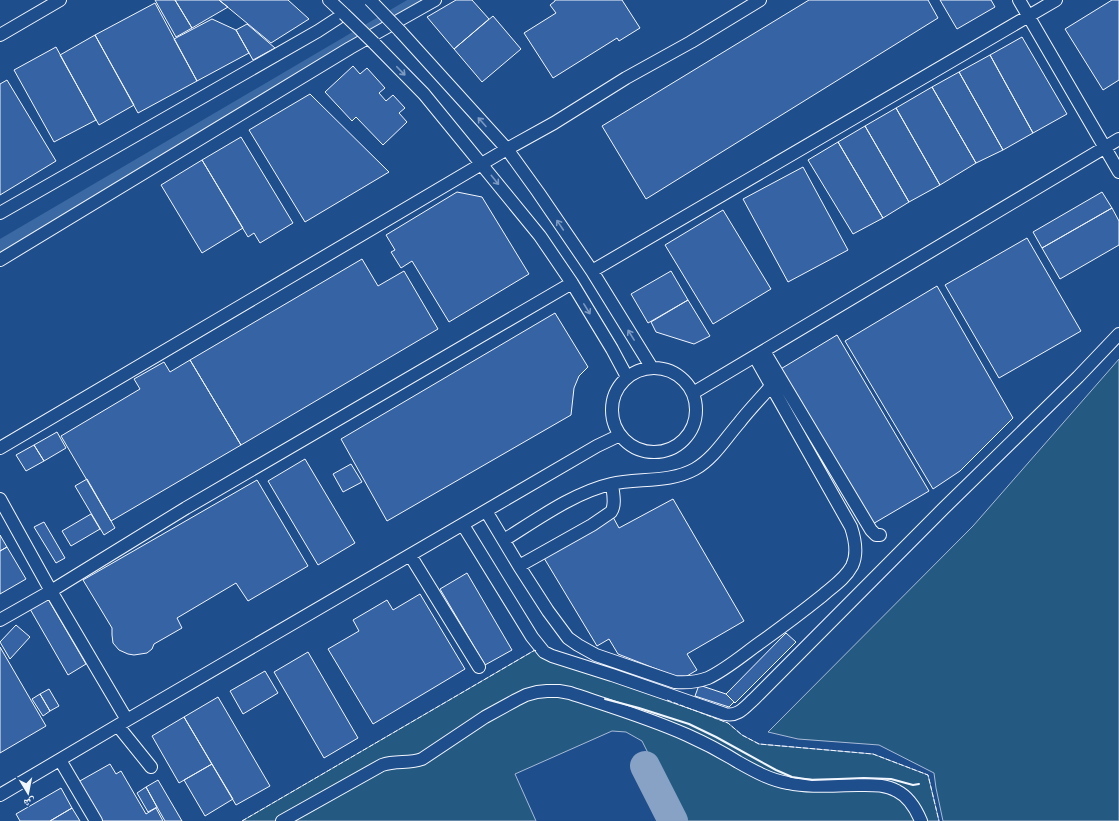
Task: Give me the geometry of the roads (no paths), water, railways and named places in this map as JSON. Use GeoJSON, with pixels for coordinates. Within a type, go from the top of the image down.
{"type":"FeatureCollection","features":[{"type":"Feature","properties":{"kind":"street"},"geometry":{"type":"LineString","coordinates":[[0,35],[60,0]]}},
{"type":"Feature","properties":{"kind":"street"},"geometry":{"type":"LineString","coordinates":[[329,0],[341,16],[374,43],[424,94],[540,236],[572,283],[627,377]]}},
{"type":"Feature","properties":{"kind":"street"},"geometry":{"type":"LineString","coordinates":[[370,0],[507,149],[592,271],[652,368]]}},
{"type":"Feature","properties":{"kind":"street"},"geometry":{"type":"LineString","coordinates":[[0,260],[350,48],[435,0]]}},
{"type":"Feature","properties":{"kind":"street"},"geometry":{"type":"LineString","coordinates":[[0,448],[507,149],[554,123],[626,78],[691,42],[760,0]]}},
{"type":"Feature","properties":{"kind":"street"},"geometry":{"type":"LineString","coordinates":[[1019,0],[1119,172]]}},
{"type":"Feature","properties":{"kind":"street"},"geometry":{"type":"LineString","coordinates":[[592,271],[1056,0]]}},
{"type":"Feature","properties":{"kind":"street"},"geometry":{"type":"LineString","coordinates":[[0,213],[318,31],[341,16]]}},
{"type":"Feature","properties":{"kind":"street"},"geometry":{"type":"LineString","coordinates":[[693,393],[1119,140]]}},
{"type":"Feature","properties":{"kind":"street"},"geometry":{"type":"LineString","coordinates":[[0,620],[51,591],[186,508],[572,283]]}},
{"type":"Feature","properties":{"kind":"street"},"geometry":{"type":"LineString","coordinates":[[463,525],[532,636],[544,652],[725,714],[733,715],[738,713],[754,699],[943,509],[1073,382],[1119,334]]}},
{"type":"Feature","properties":{"kind":"street"},"geometry":{"type":"LineString","coordinates":[[486,511],[548,611],[568,638],[578,645],[596,655],[675,682],[697,682],[723,670],[797,616],[843,578],[852,565],[855,551],[855,538],[851,527],[771,386],[759,354]]}},
{"type":"Feature","properties":{"kind":"street"},"geometry":{"type":"LineString","coordinates":[[759,354],[870,530],[880,535]]}},
{"type":"Feature","properties":{"kind":"street"},"geometry":{"type":"LineString","coordinates":[[652,368],[663,369],[676,374],[686,382],[693,393],[696,405],[696,417],[692,428],[685,438],[676,446],[664,451],[652,452],[641,450],[630,444],[620,435],[614,422],[612,405],[617,390],[627,377],[638,371],[652,368]]}},
{"type":"Feature","properties":{"kind":"street"},"geometry":{"type":"LineString","coordinates":[[504,540],[584,493],[612,484],[678,475],[695,469],[711,457],[723,444],[771,386]]}},
{"type":"Feature","properties":{"kind":"street"},"geometry":{"type":"LineString","coordinates":[[0,795],[597,446],[620,435]]}},
{"type":"Feature","properties":{"kind":"street"},"geometry":{"type":"LineString","coordinates":[[519,566],[592,525],[611,512],[614,504],[612,484]]}},
{"type":"Feature","properties":{"kind":"street"},"geometry":{"type":"LineString","coordinates":[[0,499],[123,723],[151,767]]}},
{"type":"Feature","properties":{"kind":"street"},"geometry":{"type":"LineString","coordinates":[[410,555],[478,667]]}},
{"type":"Feature","properties":{"kind":"street"},"geometry":{"type":"LineString","coordinates":[[282,821],[382,765],[394,761],[412,762],[422,759],[485,717],[516,700],[531,694],[547,691],[570,693],[670,728],[703,743],[761,774],[787,783],[814,786],[868,785],[888,787],[897,790],[910,802],[921,821]]}},
{"type":"Feature","properties":{"kind":"street"},"geometry":{"type":"LineString","coordinates":[[60,760],[96,821]]}},
{"type":"Feature","properties":{"kind":"waterway"},"geometry":{"type":"LineString","coordinates":[[0,246],[419,0]]}}]}
